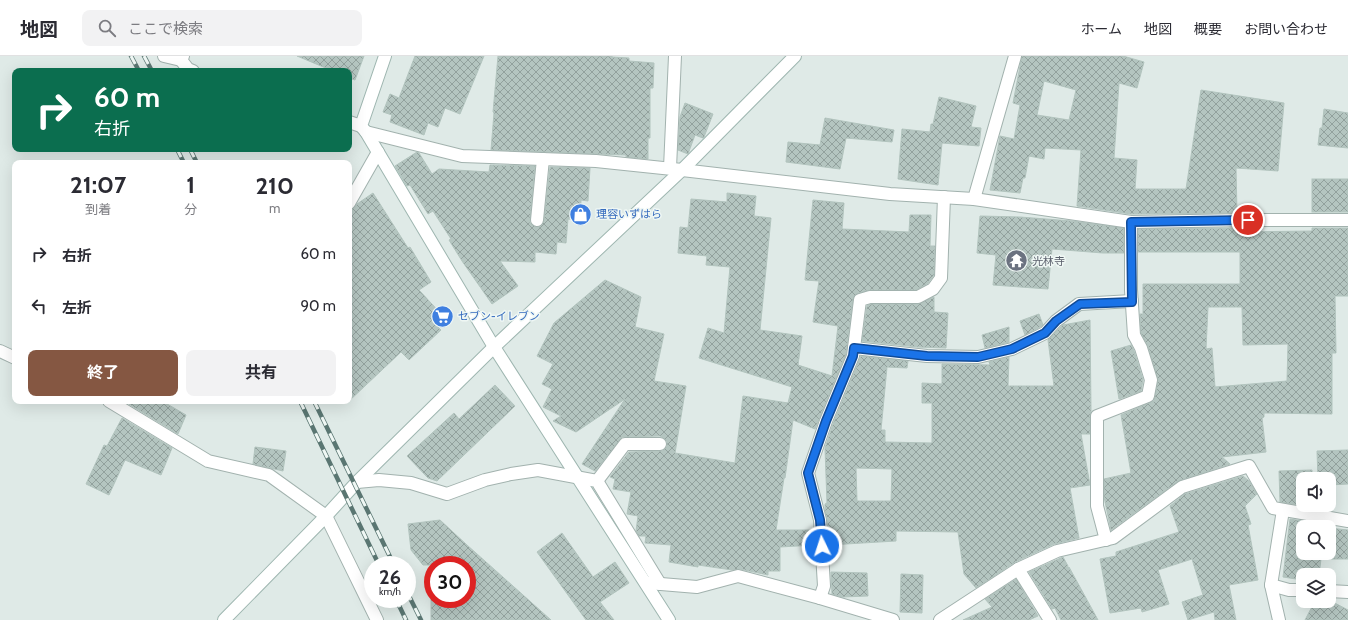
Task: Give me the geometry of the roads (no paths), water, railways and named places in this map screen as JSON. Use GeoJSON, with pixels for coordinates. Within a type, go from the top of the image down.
{"type":"FeatureCollection","features":[{"type":"Feature","properties":{"kind":"street"},"geometry":{"type":"LineString","coordinates":[[164,56],[182,58],[187,68]]}},
{"type":"Feature","properties":{"kind":"street"},"geometry":{"type":"LineString","coordinates":[[359,127],[385,56]]}},
{"type":"Feature","properties":{"kind":"street"},"geometry":{"type":"LineString","coordinates":[[670,168],[675,56]]}},
{"type":"Feature","properties":{"kind":"street"},"geometry":{"type":"LineString","coordinates":[[974,199],[1015,56]]}},
{"type":"Feature","properties":{"kind":"street"},"geometry":{"type":"LineString","coordinates":[[224,620],[326,516],[357,482],[494,347],[682,170],[790,58]]}},
{"type":"Feature","properties":{"kind":"street"},"geometry":{"type":"LineString","coordinates":[[359,127],[378,152],[494,347],[669,620]]}},
{"type":"Feature","properties":{"kind":"street"},"geometry":{"type":"LineString","coordinates":[[359,127],[462,156],[596,161],[670,168],[890,194],[974,199],[1131,222],[1348,220]]}},
{"type":"Feature","properties":{"kind":"street"},"geometry":{"type":"LineString","coordinates":[[352,199],[378,152]]}},
{"type":"Feature","properties":{"kind":"street"},"geometry":{"type":"LineString","coordinates":[[537,220],[543,159]]}},
{"type":"Feature","properties":{"kind":"street"},"geometry":{"type":"LineString","coordinates":[[820,598],[824,586],[820,520],[808,473],[826,421],[853,356],[860,300],[870,296],[918,297],[933,289],[940,278],[944,197]]}},
{"type":"Feature","properties":{"kind":"street"},"geometry":{"type":"LineString","coordinates":[[1106,540],[1097,506],[1097,416],[1148,396],[1151,380],[1141,348],[1134,335],[1131,222]]}},
{"type":"Feature","properties":{"kind":"street"},"geometry":{"type":"LineString","coordinates":[[854,348],[927,356],[978,357],[1012,349],[1045,333],[1056,321],[1080,304],[1132,302]]}},
{"type":"Feature","properties":{"kind":"street"},"geometry":{"type":"LineString","coordinates":[[0,351],[12,357]]}},
{"type":"Feature","properties":{"kind":"street"},"geometry":{"type":"LineString","coordinates":[[114,404],[208,461],[269,475],[326,516],[376,620]]}},
{"type":"Feature","properties":{"kind":"street"},"geometry":{"type":"LineString","coordinates":[[597,481],[625,444],[660,444]]}},
{"type":"Feature","properties":{"kind":"street"},"geometry":{"type":"LineString","coordinates":[[940,620],[1018,569],[1057,551],[1113,538],[1182,487],[1249,466],[1273,508],[1348,521]]}},
{"type":"Feature","properties":{"kind":"street"},"geometry":{"type":"LineString","coordinates":[[357,482],[379,480],[411,483],[447,494],[485,480],[538,470],[597,481],[660,584]]}},
{"type":"Feature","properties":{"kind":"street"},"geometry":{"type":"LineString","coordinates":[[1279,620],[1271,585],[1283,510]]}},
{"type":"Feature","properties":{"kind":"street"},"geometry":{"type":"LineString","coordinates":[[1018,569],[1050,620]]}},
{"type":"Feature","properties":{"kind":"street"},"geometry":{"type":"LineString","coordinates":[[646,583],[698,587],[738,576],[820,598],[892,620]]}},
{"type":"Feature","properties":{"kind":"street"},"geometry":{"type":"LineString","coordinates":[[1271,585],[1289,590],[1296,590]]}},
{"type":"Feature","properties":{"kind":"street"},"geometry":{"type":"LineString","coordinates":[[1336,591],[1348,592]]}},
{"type":"Feature","properties":{"kind":"railway"},"geometry":{"type":"LineString","coordinates":[[131,56],[137,68]]}},
{"type":"Feature","properties":{"kind":"railway"},"geometry":{"type":"LineString","coordinates":[[144,56],[150,68]]}},
{"type":"Feature","properties":{"kind":"railway"},"geometry":{"type":"LineString","coordinates":[[178,152],[182,160]]}},
{"type":"Feature","properties":{"kind":"railway"},"geometry":{"type":"LineString","coordinates":[[192,152],[196,160]]}},
{"type":"Feature","properties":{"kind":"railway"},"geometry":{"type":"LineString","coordinates":[[301,404],[375,556]]}},
{"type":"Feature","properties":{"kind":"railway"},"geometry":{"type":"LineString","coordinates":[[315,404],[390,556]]}},
{"type":"Feature","properties":{"kind":"railway"},"geometry":{"type":"LineString","coordinates":[[400,608],[406,620]]}},
{"type":"Feature","properties":{"kind":"railway"},"geometry":{"type":"LineString","coordinates":[[415,608],[421,620]]}},
{"type":"Feature","properties":{"kind":"place","name":"理容いずはら"},"geometry":{"type":"Point","coordinates":[580,214]}},
{"type":"Feature","properties":{"kind":"place","name":"光林寺"},"geometry":{"type":"Point","coordinates":[1016,261]}},
{"type":"Feature","properties":{"kind":"place","name":"セブン-イレブン"},"geometry":{"type":"Point","coordinates":[443,316]}}]}
